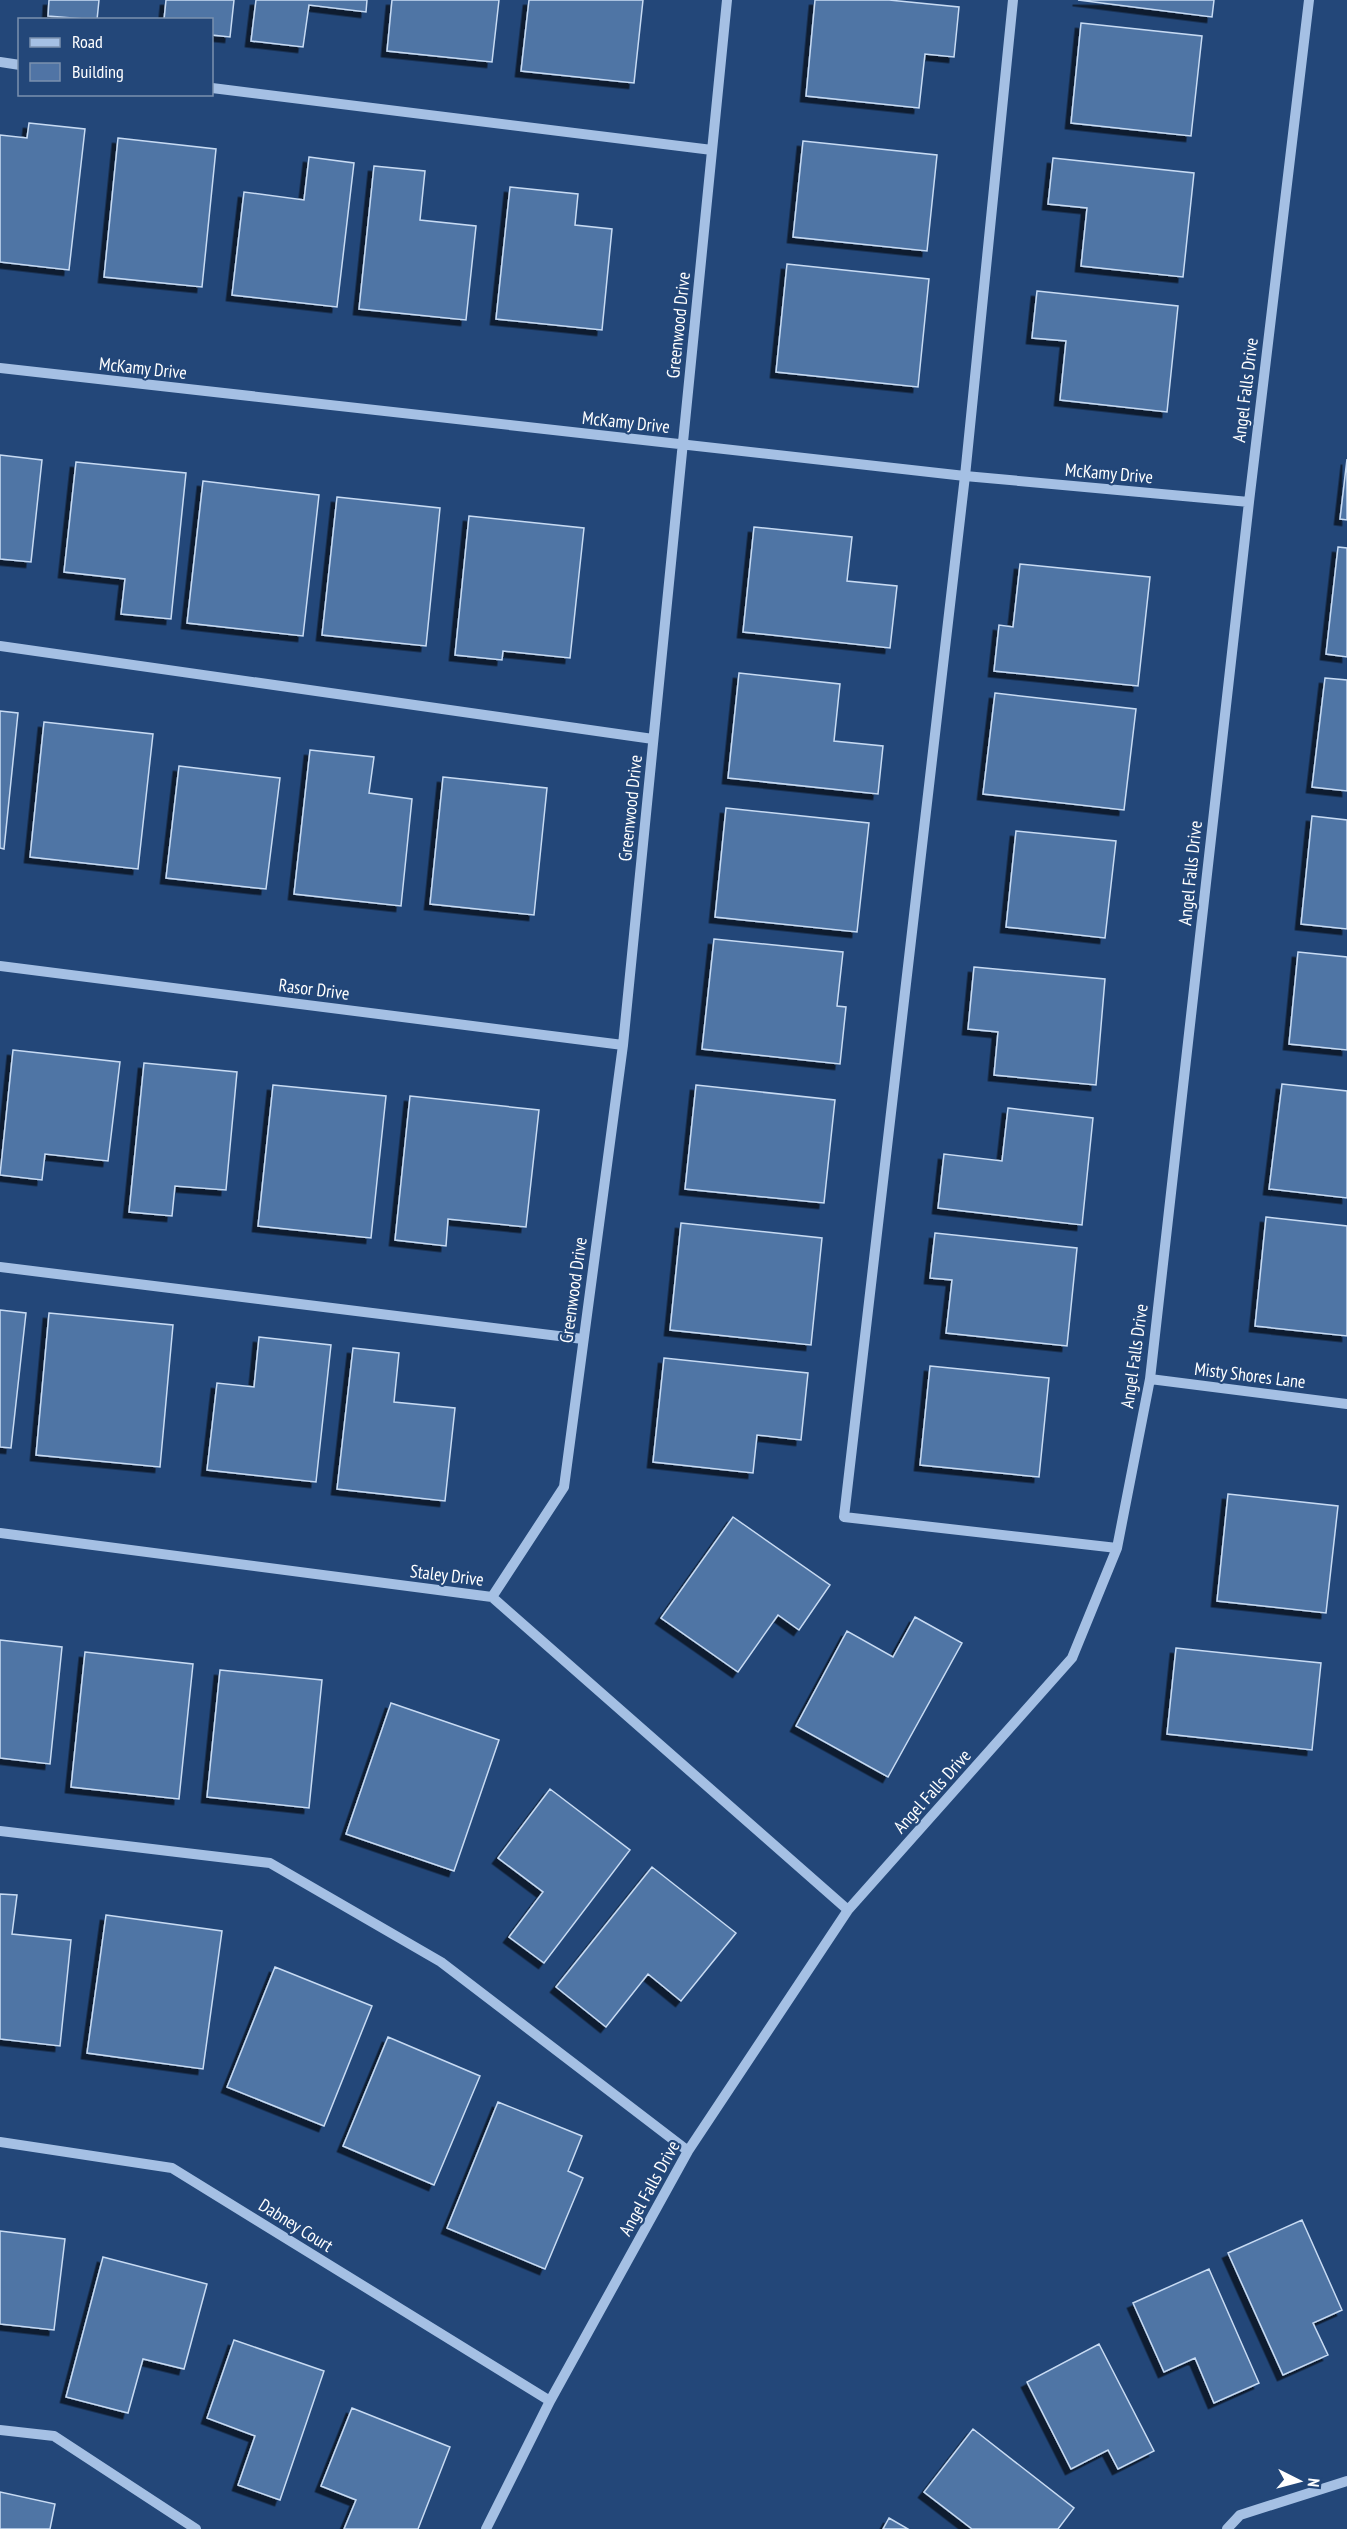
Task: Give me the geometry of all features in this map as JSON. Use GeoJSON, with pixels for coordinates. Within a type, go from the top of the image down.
{"type":"FeatureCollection","features":[{"type":"Feature","properties":{"kind":"street","name":"Greenwood Drive"},"geometry":{"type":"LineString","coordinates":[[492,1597],[564,1486],[623,1045],[727,0]]}},
{"type":"Feature","properties":{"kind":"street"},"geometry":{"type":"LineString","coordinates":[[1013,0],[964,476],[844,1517],[1117,1548]]}},
{"type":"Feature","properties":{"kind":"street","name":"Angel Falls Drive"},"geometry":{"type":"LineString","coordinates":[[486,2529],[550,2401],[688,2151],[848,1910],[1072,1658],[1117,1548],[1150,1379],[1249,502],[1309,0]]}},
{"type":"Feature","properties":{"kind":"street"},"geometry":{"type":"LineString","coordinates":[[0,62],[18,65]]}},
{"type":"Feature","properties":{"kind":"street"},"geometry":{"type":"LineString","coordinates":[[213,88],[712,150]]}},
{"type":"Feature","properties":{"kind":"street","name":"McKamy Drive"},"geometry":{"type":"LineString","coordinates":[[0,368],[964,476],[1249,502]]}},
{"type":"Feature","properties":{"kind":"street"},"geometry":{"type":"LineString","coordinates":[[0,645],[653,739]]}},
{"type":"Feature","properties":{"kind":"street","name":"Rasor Drive"},"geometry":{"type":"LineString","coordinates":[[0,966],[623,1045]]}},
{"type":"Feature","properties":{"kind":"street"},"geometry":{"type":"LineString","coordinates":[[0,1267],[584,1339]]}},
{"type":"Feature","properties":{"kind":"street","name":"Misty Shores Lane"},"geometry":{"type":"LineString","coordinates":[[1150,1379],[1347,1404]]}},
{"type":"Feature","properties":{"kind":"street","name":"Staley Drive"},"geometry":{"type":"LineString","coordinates":[[0,1533],[492,1597],[848,1910]]}},
{"type":"Feature","properties":{"kind":"street"},"geometry":{"type":"LineString","coordinates":[[0,1831],[270,1863],[441,1962],[688,2151]]}},
{"type":"Feature","properties":{"kind":"street","name":"Dabney Court"},"geometry":{"type":"LineString","coordinates":[[0,2142],[172,2168],[550,2401]]}},
{"type":"Feature","properties":{"kind":"street"},"geometry":{"type":"LineString","coordinates":[[0,2430],[54,2436],[196,2529]]}},
{"type":"Feature","properties":{"kind":"street"},"geometry":{"type":"LineString","coordinates":[[1227,2529],[1240,2515],[1347,2481]]}},
{"type":"Feature","properties":{"kind":"building"},"geometry":{"type":"Polygon","coordinates":[[[49,0],[99,0],[97,18],[48,16],[49,0]]]}},
{"type":"Feature","properties":{"kind":"building"},"geometry":{"type":"Polygon","coordinates":[[[166,0],[234,0],[230,37],[213,35],[213,18],[164,18],[166,0]]]}},
{"type":"Feature","properties":{"kind":"building"},"geometry":{"type":"Polygon","coordinates":[[[256,0],[367,0],[366,12],[309,5],[303,47],[251,41],[256,0]]]}},
{"type":"Feature","properties":{"kind":"building"},"geometry":{"type":"Polygon","coordinates":[[[392,0],[499,0],[492,62],[387,51],[392,0]]]}},
{"type":"Feature","properties":{"kind":"building"},"geometry":{"type":"Polygon","coordinates":[[[529,0],[643,0],[634,83],[521,71],[529,0]]]}},
{"type":"Feature","properties":{"kind":"building"},"geometry":{"type":"Polygon","coordinates":[[[815,0],[889,0],[959,7],[954,57],[925,54],[919,108],[806,96],[815,0]]]}},
{"type":"Feature","properties":{"kind":"building"},"geometry":{"type":"Polygon","coordinates":[[[1078,0],[1214,0],[1212,17],[1078,0]]]}},
{"type":"Feature","properties":{"kind":"building"},"geometry":{"type":"Polygon","coordinates":[[[1081,23],[1202,36],[1191,136],[1071,123],[1081,23]]]}},
{"type":"Feature","properties":{"kind":"building"},"geometry":{"type":"Polygon","coordinates":[[[29,123],[85,129],[69,270],[0,262],[0,135],[27,138],[29,123]]]}},
{"type":"Feature","properties":{"kind":"building"},"geometry":{"type":"Polygon","coordinates":[[[118,138],[216,149],[202,287],[104,277],[118,138]]]}},
{"type":"Feature","properties":{"kind":"building"},"geometry":{"type":"Polygon","coordinates":[[[803,141],[937,155],[927,251],[793,237],[803,141]]]}},
{"type":"Feature","properties":{"kind":"building"},"geometry":{"type":"Polygon","coordinates":[[[309,157],[354,163],[337,307],[232,295],[244,192],[304,200],[309,157]]]}},
{"type":"Feature","properties":{"kind":"building"},"geometry":{"type":"Polygon","coordinates":[[[1053,158],[1194,173],[1183,277],[1081,266],[1087,208],[1048,204],[1053,158]]]}},
{"type":"Feature","properties":{"kind":"building"},"geometry":{"type":"Polygon","coordinates":[[[374,166],[425,171],[420,220],[476,226],[466,320],[359,309],[374,166]]]}},
{"type":"Feature","properties":{"kind":"building"},"geometry":{"type":"Polygon","coordinates":[[[510,187],[578,194],[575,225],[612,229],[602,330],[496,319],[510,187]]]}},
{"type":"Feature","properties":{"kind":"building"},"geometry":{"type":"Polygon","coordinates":[[[787,264],[929,279],[918,387],[776,372],[787,264]]]}},
{"type":"Feature","properties":{"kind":"building"},"geometry":{"type":"Polygon","coordinates":[[[1037,291],[1178,306],[1167,412],[1060,400],[1066,341],[1032,338],[1037,291]]]}},
{"type":"Feature","properties":{"kind":"building"},"geometry":{"type":"Polygon","coordinates":[[[0,455],[42,460],[31,562],[0,559],[0,455]]]}},
{"type":"Feature","properties":{"kind":"building"},"geometry":{"type":"Polygon","coordinates":[[[1347,459],[1347,520],[1340,519],[1347,459]]]}},
{"type":"Feature","properties":{"kind":"building"},"geometry":{"type":"Polygon","coordinates":[[[76,462],[186,473],[171,619],[121,614],[125,579],[64,572],[76,462]]]}},
{"type":"Feature","properties":{"kind":"building"},"geometry":{"type":"Polygon","coordinates":[[[203,481],[319,495],[303,636],[187,623],[203,481]]]}},
{"type":"Feature","properties":{"kind":"building"},"geometry":{"type":"Polygon","coordinates":[[[337,497],[440,508],[426,646],[322,635],[337,497]]]}},
{"type":"Feature","properties":{"kind":"building"},"geometry":{"type":"Polygon","coordinates":[[[469,516],[584,528],[570,658],[503,651],[502,660],[455,655],[469,516]]]}},
{"type":"Feature","properties":{"kind":"building"},"geometry":{"type":"Polygon","coordinates":[[[754,527],[852,537],[847,581],[897,586],[890,648],[743,632],[754,527]]]}},
{"type":"Feature","properties":{"kind":"building"},"geometry":{"type":"Polygon","coordinates":[[[1338,547],[1347,548],[1347,657],[1326,654],[1338,547]]]}},
{"type":"Feature","properties":{"kind":"building"},"geometry":{"type":"Polygon","coordinates":[[[1020,564],[1150,577],[1138,686],[994,671],[999,625],[1013,627],[1020,564]]]}},
{"type":"Feature","properties":{"kind":"building"},"geometry":{"type":"Polygon","coordinates":[[[739,673],[840,684],[834,741],[883,746],[878,794],[728,778],[739,673]]]}},
{"type":"Feature","properties":{"kind":"building"},"geometry":{"type":"Polygon","coordinates":[[[1325,678],[1347,680],[1347,791],[1312,787],[1325,678]]]}},
{"type":"Feature","properties":{"kind":"building"},"geometry":{"type":"Polygon","coordinates":[[[995,693],[1136,709],[1124,810],[983,794],[995,693]]]}},
{"type":"Feature","properties":{"kind":"building"},"geometry":{"type":"Polygon","coordinates":[[[0,711],[18,713],[4,849],[0,848],[0,711]]]}},
{"type":"Feature","properties":{"kind":"building"},"geometry":{"type":"Polygon","coordinates":[[[44,722],[153,734],[138,869],[30,857],[44,722]]]}},
{"type":"Feature","properties":{"kind":"building"},"geometry":{"type":"Polygon","coordinates":[[[310,750],[374,757],[369,793],[412,799],[401,906],[294,894],[310,750]]]}},
{"type":"Feature","properties":{"kind":"building"},"geometry":{"type":"Polygon","coordinates":[[[179,766],[280,778],[266,889],[166,878],[179,766]]]}},
{"type":"Feature","properties":{"kind":"building"},"geometry":{"type":"Polygon","coordinates":[[[443,777],[547,788],[534,915],[430,904],[443,777]]]}},
{"type":"Feature","properties":{"kind":"building"},"geometry":{"type":"Polygon","coordinates":[[[726,808],[869,823],[857,932],[715,917],[726,808]]]}},
{"type":"Feature","properties":{"kind":"building"},"geometry":{"type":"Polygon","coordinates":[[[1312,816],[1347,820],[1347,929],[1301,924],[1312,816]]]}},
{"type":"Feature","properties":{"kind":"building"},"geometry":{"type":"Polygon","coordinates":[[[1016,831],[1116,841],[1105,938],[1006,927],[1016,831]]]}},
{"type":"Feature","properties":{"kind":"building"},"geometry":{"type":"Polygon","coordinates":[[[714,939],[843,952],[837,1006],[846,1007],[840,1064],[702,1049],[714,939]]]}},
{"type":"Feature","properties":{"kind":"building"},"geometry":{"type":"Polygon","coordinates":[[[1298,952],[1347,957],[1347,1050],[1289,1044],[1298,952]]]}},
{"type":"Feature","properties":{"kind":"building"},"geometry":{"type":"Polygon","coordinates":[[[974,967],[1105,979],[1096,1085],[994,1075],[998,1032],[968,1029],[974,967]]]}},
{"type":"Feature","properties":{"kind":"building"},"geometry":{"type":"Polygon","coordinates":[[[13,1050],[120,1062],[108,1161],[45,1154],[42,1180],[0,1175],[13,1050]]]}},
{"type":"Feature","properties":{"kind":"building"},"geometry":{"type":"Polygon","coordinates":[[[144,1063],[237,1072],[226,1190],[175,1186],[172,1216],[129,1212],[144,1063]]]}},
{"type":"Feature","properties":{"kind":"building"},"geometry":{"type":"Polygon","coordinates":[[[1282,1084],[1347,1091],[1347,1198],[1269,1189],[1282,1084]]]}},
{"type":"Feature","properties":{"kind":"building"},"geometry":{"type":"Polygon","coordinates":[[[273,1085],[386,1096],[371,1238],[258,1226],[273,1085]]]}},
{"type":"Feature","properties":{"kind":"building"},"geometry":{"type":"Polygon","coordinates":[[[696,1085],[835,1100],[824,1203],[685,1189],[696,1085]]]}},
{"type":"Feature","properties":{"kind":"building"},"geometry":{"type":"Polygon","coordinates":[[[410,1096],[539,1110],[526,1227],[448,1219],[446,1246],[395,1240],[410,1096]]]}},
{"type":"Feature","properties":{"kind":"building"},"geometry":{"type":"Polygon","coordinates":[[[1008,1108],[1093,1118],[1082,1225],[938,1208],[944,1154],[1002,1161],[1008,1108]]]}},
{"type":"Feature","properties":{"kind":"building"},"geometry":{"type":"Polygon","coordinates":[[[1266,1217],[1347,1226],[1347,1336],[1255,1326],[1266,1217]]]}},
{"type":"Feature","properties":{"kind":"building"},"geometry":{"type":"Polygon","coordinates":[[[681,1223],[822,1238],[811,1345],[670,1330],[681,1223]]]}},
{"type":"Feature","properties":{"kind":"building"},"geometry":{"type":"Polygon","coordinates":[[[935,1233],[1077,1248],[1067,1346],[946,1333],[952,1280],[930,1278],[935,1233]]]}},
{"type":"Feature","properties":{"kind":"building"},"geometry":{"type":"Polygon","coordinates":[[[0,1310],[26,1313],[11,1448],[0,1447],[0,1310]]]}},
{"type":"Feature","properties":{"kind":"building"},"geometry":{"type":"Polygon","coordinates":[[[49,1313],[173,1325],[160,1467],[36,1455],[49,1313]]]}},
{"type":"Feature","properties":{"kind":"building"},"geometry":{"type":"Polygon","coordinates":[[[259,1337],[331,1345],[316,1482],[207,1470],[217,1383],[254,1387],[259,1337]]]}},
{"type":"Feature","properties":{"kind":"building"},"geometry":{"type":"Polygon","coordinates":[[[353,1348],[399,1353],[394,1402],[455,1408],[445,1501],[337,1489],[353,1348]]]}},
{"type":"Feature","properties":{"kind":"building"},"geometry":{"type":"Polygon","coordinates":[[[664,1358],[808,1373],[801,1440],[757,1435],[753,1473],[653,1462],[664,1358]]]}},
{"type":"Feature","properties":{"kind":"building"},"geometry":{"type":"Polygon","coordinates":[[[930,1366],[1049,1378],[1039,1477],[920,1465],[930,1366]]]}},
{"type":"Feature","properties":{"kind":"building"},"geometry":{"type":"Polygon","coordinates":[[[1228,1494],[1338,1506],[1326,1613],[1217,1601],[1228,1494]]]}},
{"type":"Feature","properties":{"kind":"building"},"geometry":{"type":"Polygon","coordinates":[[[733,1517],[830,1585],[799,1630],[778,1615],[738,1672],[661,1618],[733,1517]]]}},
{"type":"Feature","properties":{"kind":"building"},"geometry":{"type":"Polygon","coordinates":[[[915,1617],[962,1643],[888,1777],[796,1726],[847,1631],[893,1657],[915,1617]]]}},
{"type":"Feature","properties":{"kind":"building"},"geometry":{"type":"Polygon","coordinates":[[[0,1640],[62,1647],[50,1764],[0,1758],[0,1640]]]}},
{"type":"Feature","properties":{"kind":"building"},"geometry":{"type":"Polygon","coordinates":[[[1176,1648],[1321,1663],[1312,1750],[1167,1734],[1176,1648]]]}},
{"type":"Feature","properties":{"kind":"building"},"geometry":{"type":"Polygon","coordinates":[[[85,1652],[193,1664],[179,1799],[71,1787],[85,1652]]]}},
{"type":"Feature","properties":{"kind":"building"},"geometry":{"type":"Polygon","coordinates":[[[220,1670],[322,1680],[309,1808],[207,1797],[220,1670]]]}},
{"type":"Feature","properties":{"kind":"building"},"geometry":{"type":"Polygon","coordinates":[[[391,1703],[499,1740],[454,1871],[346,1834],[391,1703]]]}},
{"type":"Feature","properties":{"kind":"building"},"geometry":{"type":"Polygon","coordinates":[[[550,1789],[630,1850],[544,1963],[509,1937],[543,1892],[498,1858],[550,1789]]]}},
{"type":"Feature","properties":{"kind":"building"},"geometry":{"type":"Polygon","coordinates":[[[652,1867],[736,1933],[681,2001],[648,1974],[606,2027],[556,1987],[652,1867]]]}},
{"type":"Feature","properties":{"kind":"building"},"geometry":{"type":"Polygon","coordinates":[[[0,1894],[17,1895],[12,1934],[71,1940],[60,2046],[0,2039],[0,1894]]]}},
{"type":"Feature","properties":{"kind":"building"},"geometry":{"type":"Polygon","coordinates":[[[106,1915],[222,1931],[203,2069],[87,2053],[106,1915]]]}},
{"type":"Feature","properties":{"kind":"building"},"geometry":{"type":"Polygon","coordinates":[[[275,1967],[372,2006],[324,2126],[227,2087],[275,1967]]]}},
{"type":"Feature","properties":{"kind":"building"},"geometry":{"type":"Polygon","coordinates":[[[388,2037],[480,2076],[434,2185],[343,2146],[388,2037]]]}},
{"type":"Feature","properties":{"kind":"building"},"geometry":{"type":"Polygon","coordinates":[[[498,2102],[582,2136],[568,2171],[583,2178],[545,2269],[447,2228],[498,2102]]]}},
{"type":"Feature","properties":{"kind":"building"},"geometry":{"type":"Polygon","coordinates":[[[1302,2220],[1342,2310],[1313,2323],[1328,2355],[1283,2375],[1228,2253],[1302,2220]]]}},
{"type":"Feature","properties":{"kind":"building"},"geometry":{"type":"Polygon","coordinates":[[[0,2231],[65,2239],[54,2330],[0,2324],[0,2231]]]}},
{"type":"Feature","properties":{"kind":"building"},"geometry":{"type":"Polygon","coordinates":[[[103,2257],[207,2284],[184,2369],[143,2359],[128,2413],[66,2397],[103,2257]]]}},
{"type":"Feature","properties":{"kind":"building"},"geometry":{"type":"Polygon","coordinates":[[[1209,2269],[1259,2383],[1214,2403],[1195,2358],[1164,2372],[1133,2303],[1209,2269]]]}},
{"type":"Feature","properties":{"kind":"building"},"geometry":{"type":"Polygon","coordinates":[[[234,2340],[324,2371],[280,2500],[238,2485],[255,2436],[207,2418],[234,2340]]]}},
{"type":"Feature","properties":{"kind":"building"},"geometry":{"type":"Polygon","coordinates":[[[1099,2344],[1154,2451],[1118,2469],[1108,2450],[1071,2469],[1027,2382],[1099,2344]]]}},
{"type":"Feature","properties":{"kind":"building"},"geometry":{"type":"Polygon","coordinates":[[[352,2408],[450,2447],[418,2529],[344,2529],[356,2500],[321,2486],[352,2408]]]}},
{"type":"Feature","properties":{"kind":"building"},"geometry":{"type":"Polygon","coordinates":[[[973,2429],[1074,2508],[1058,2529],[972,2529],[924,2492],[973,2429]]]}},
{"type":"Feature","properties":{"kind":"building"},"geometry":{"type":"Polygon","coordinates":[[[0,2492],[55,2504],[50,2529],[0,2529],[0,2492]]]}},
{"type":"Feature","properties":{"kind":"building"},"geometry":{"type":"Polygon","coordinates":[[[889,2518],[908,2529],[883,2529],[889,2518]]]}}]}
